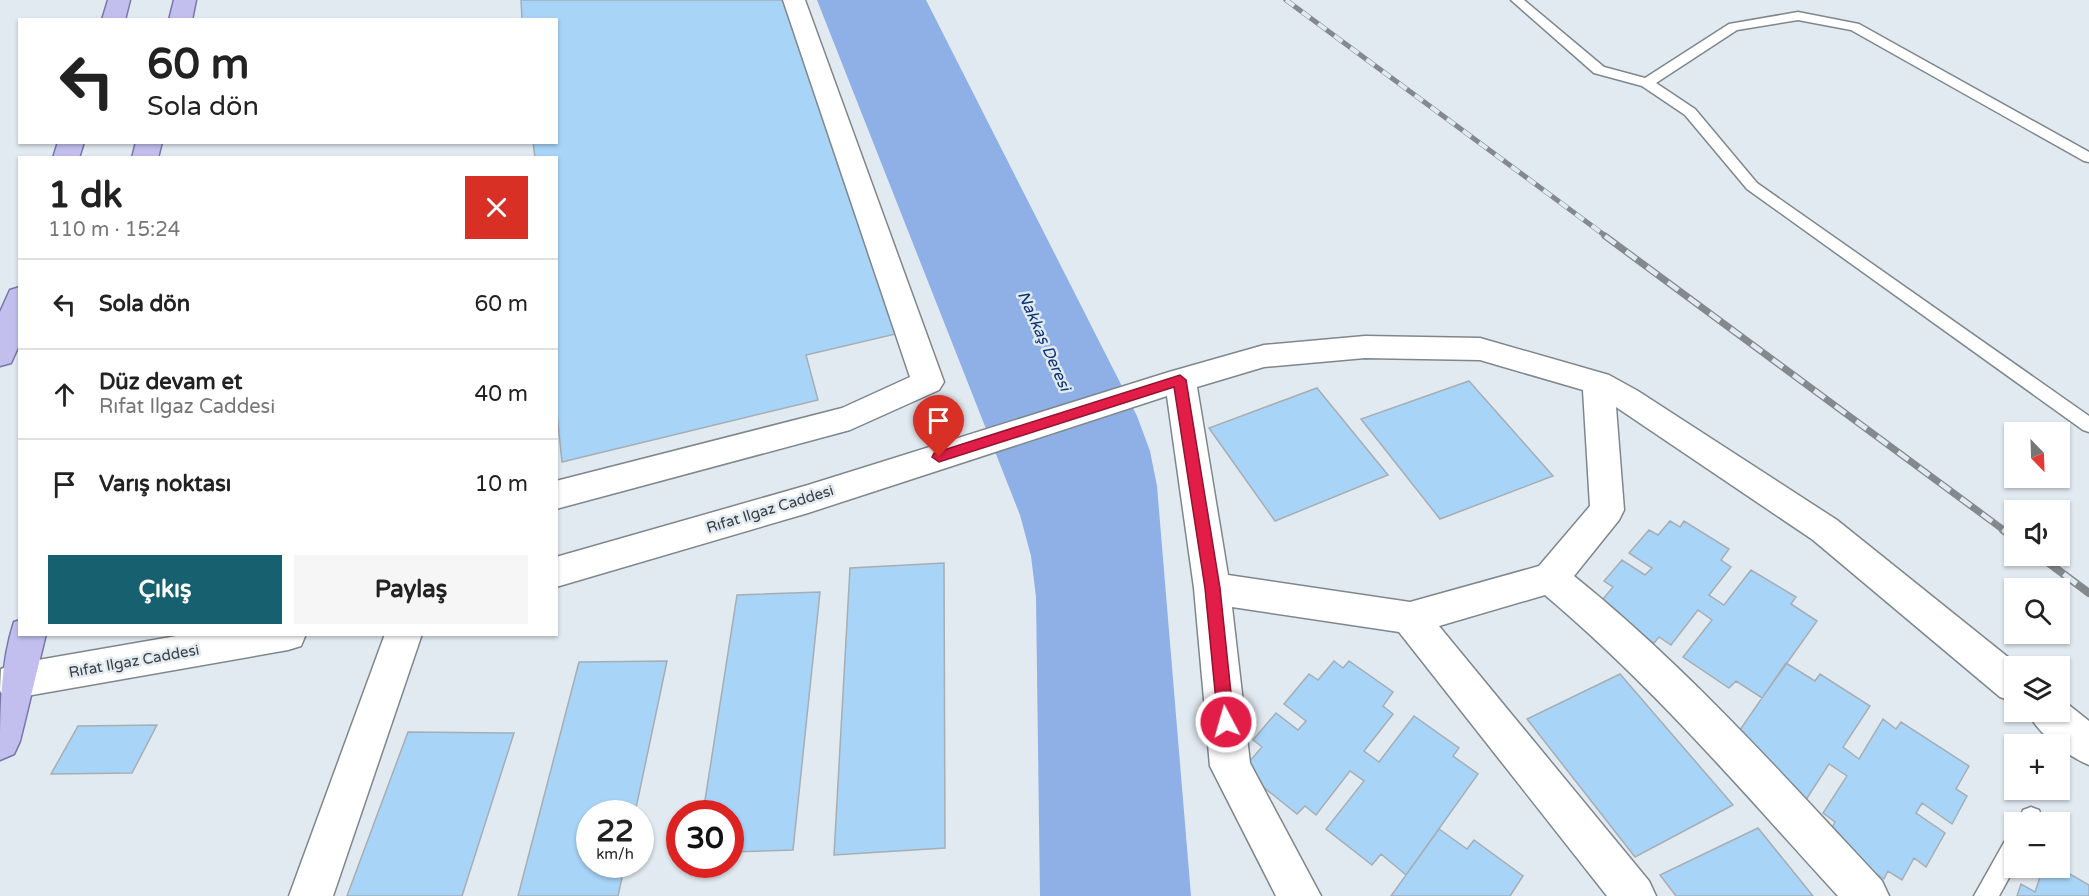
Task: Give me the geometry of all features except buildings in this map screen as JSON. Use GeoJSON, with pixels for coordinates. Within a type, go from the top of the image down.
{"type":"FeatureCollection","features":[{"type":"Feature","properties":{"kind":"main road"},"geometry":{"type":"LineString","coordinates":[[113,18],[119,0]]}},
{"type":"Feature","properties":{"kind":"main road"},"geometry":{"type":"LineString","coordinates":[[180,18],[185,0]]}},
{"type":"Feature","properties":{"kind":"main road"},"geometry":{"type":"LineString","coordinates":[[0,355],[18,303]]}},
{"type":"Feature","properties":{"kind":"main road"},"geometry":{"type":"LineString","coordinates":[[0,741],[26,636]]}},
{"type":"Feature","properties":{"kind":"street"},"geometry":{"type":"LineString","coordinates":[[558,494],[850,418],[928,382],[794,0]]}},
{"type":"Feature","properties":{"kind":"street","name":"Rıfat Ilgaz Caddesi"},"geometry":{"type":"LineString","coordinates":[[558,571],[808,499],[1180,380],[1264,356],[1365,347],[1480,349],[1598,383],[1627,399],[1825,530],[2004,677]]}},
{"type":"Feature","properties":{"kind":"street"},"geometry":{"type":"LineString","coordinates":[[1180,380],[1212,588],[1230,766],[1299,896]]}},
{"type":"Feature","properties":{"kind":"street"},"geometry":{"type":"LineString","coordinates":[[1212,588],[1410,618],[1551,578],[1607,510],[1598,383]]}},
{"type":"Feature","properties":{"kind":"street"},"geometry":{"type":"LineString","coordinates":[[1551,578],[1594,612],[1667,682],[1867,896]]}},
{"type":"Feature","properties":{"kind":"street"},"geometry":{"type":"LineString","coordinates":[[1410,618],[1634,896]]}},
{"type":"Feature","properties":{"kind":"street","name":"Rıfat Ilgaz Caddesi"},"geometry":{"type":"LineString","coordinates":[[15,681],[276,636]]}},
{"type":"Feature","properties":{"kind":"street"},"geometry":{"type":"LineString","coordinates":[[311,896],[403,636]]}},
{"type":"Feature","properties":{"kind":"street"},"geometry":{"type":"LineString","coordinates":[[2060,722],[2089,746]]}},
{"type":"Feature","properties":{"kind":"lane"},"geometry":{"type":"LineString","coordinates":[[1517,0],[1599,70],[1647,83],[1690,112],[1752,186],[2089,425]]}},
{"type":"Feature","properties":{"kind":"lane"},"geometry":{"type":"LineString","coordinates":[[1647,83],[1733,27],[1798,16],[1855,27],[2089,158]]}},
{"type":"Feature","properties":{"kind":"lane"},"geometry":{"type":"LineString","coordinates":[[1986,896],[2004,864]]}},
{"type":"Feature","properties":{"kind":"water","name":"Nakkaş Deresi"},"geometry":{"type":"Polygon","coordinates":[[[817,0],[926,0],[1137,416],[1150,451],[1157,486],[1191,896],[1040,896],[1036,597],[1031,556],[1020,515],[817,0]]]}},
{"type":"Feature","properties":{"kind":"railway"},"geometry":{"type":"LineString","coordinates":[[1286,0],[1607,237]]}},
{"type":"Feature","properties":{"kind":"railway"},"geometry":{"type":"LineString","coordinates":[[1605,236],[2004,530]]}},
{"type":"Feature","properties":{"kind":"railway"},"geometry":{"type":"LineString","coordinates":[[2053,566],[2089,593]]}},
{"type":"Feature","properties":{"kind":"route"},"geometry":{"type":"LineString","coordinates":[[939,457],[1180,380],[1212,588],[1226,722]]}}]}
